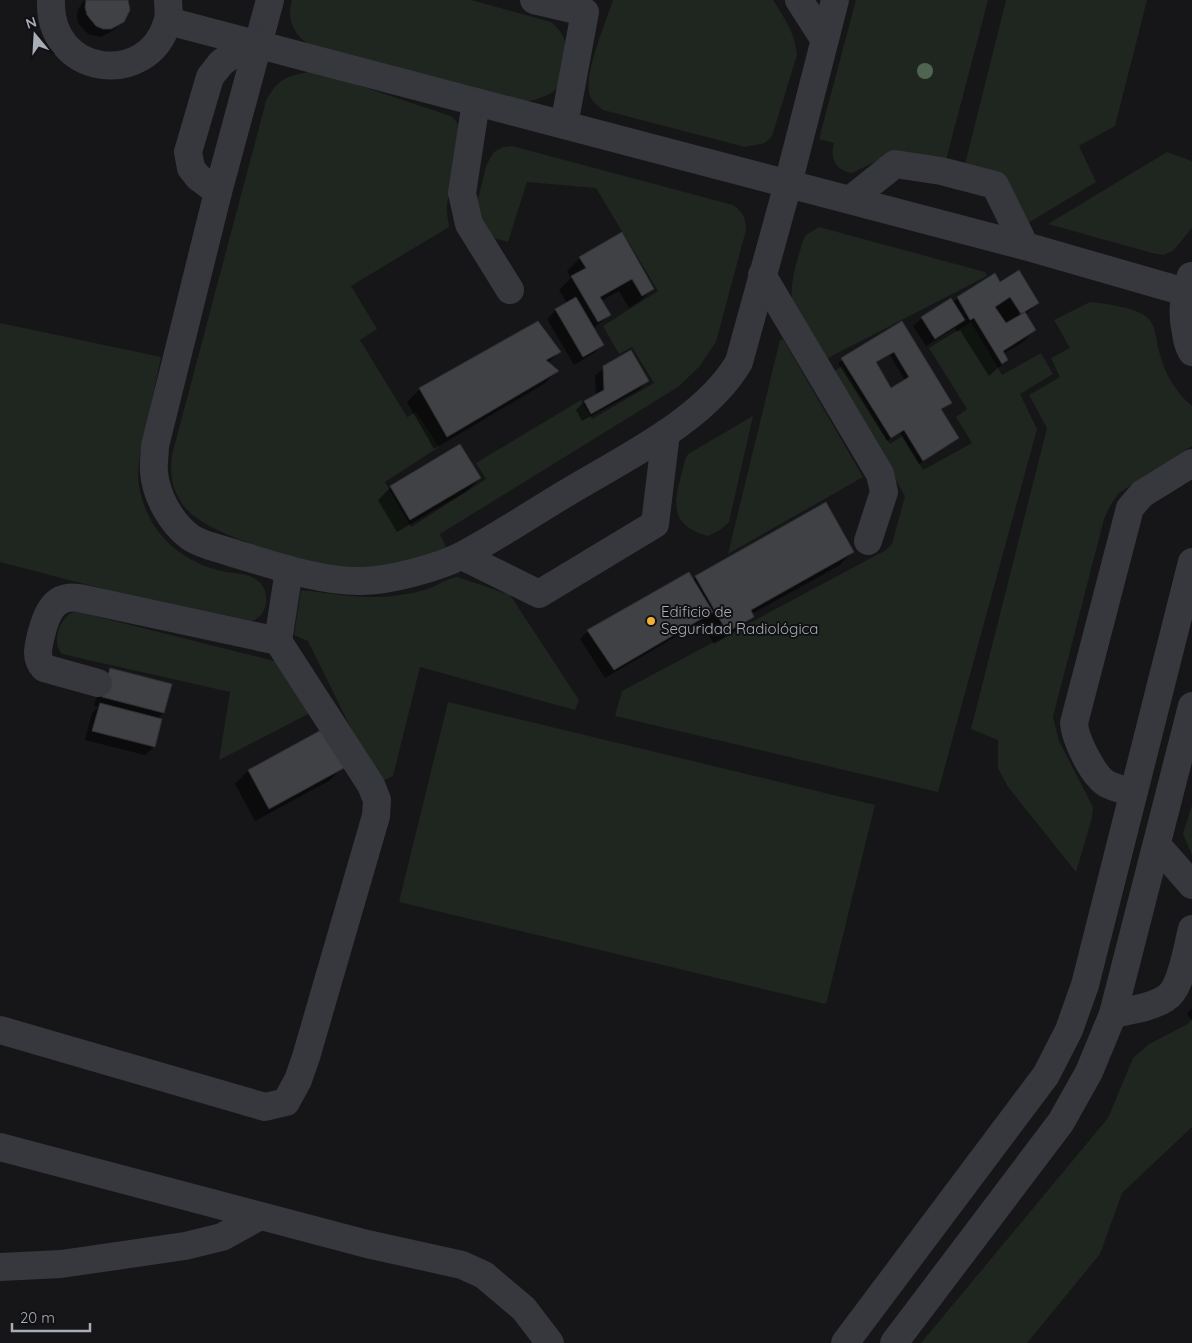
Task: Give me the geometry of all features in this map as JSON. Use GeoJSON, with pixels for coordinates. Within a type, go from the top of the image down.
{"type":"FeatureCollection","features":[{"type":"Feature","properties":{"kind":"street"},"geometry":{"type":"LineString","coordinates":[[51,0],[50,15],[56,33],[67,48],[82,60],[100,66],[119,65],[137,59],[153,48],[164,32],[168,11],[258,45],[1025,246],[1189,283],[1182,316],[1189,348],[1192,352]]}},
{"type":"Feature","properties":{"kind":"street"},"geometry":{"type":"LineString","coordinates":[[270,0],[218,192],[155,446],[154,472],[167,510],[175,523],[191,538],[289,570],[361,582],[395,577],[462,556],[666,433],[707,403],[732,374],[739,362],[788,184],[835,0]]}},
{"type":"Feature","properties":{"kind":"street"},"geometry":{"type":"LineString","coordinates":[[534,0],[585,12],[564,125]]}},
{"type":"Feature","properties":{"kind":"street"},"geometry":{"type":"LineString","coordinates":[[799,0],[824,39]]}},
{"type":"Feature","properties":{"kind":"street"},"geometry":{"type":"LineString","coordinates":[[218,192],[198,177],[191,168],[188,152],[210,77],[221,63],[229,57],[258,45]]}},
{"type":"Feature","properties":{"kind":"street"},"geometry":{"type":"LineString","coordinates":[[476,102],[462,193],[470,224],[510,290]]}},
{"type":"Feature","properties":{"kind":"street"},"geometry":{"type":"LineString","coordinates":[[850,200],[895,164],[941,170],[995,186],[1025,246]]}},
{"type":"Feature","properties":{"kind":"street"},"geometry":{"type":"LineString","coordinates":[[762,275],[883,481],[883,497],[868,541]]}},
{"type":"Feature","properties":{"kind":"street"},"geometry":{"type":"LineString","coordinates":[[462,556],[539,594],[647,529],[655,524],[666,433]]}},
{"type":"Feature","properties":{"kind":"street"},"geometry":{"type":"LineString","coordinates":[[1133,793],[1101,780],[1074,732],[1074,723],[1130,508],[1142,494],[1192,463]]}},
{"type":"Feature","properties":{"kind":"street"},"geometry":{"type":"LineString","coordinates":[[845,1343],[1046,1075],[1069,1030],[1085,985],[1192,562]]}},
{"type":"Feature","properties":{"kind":"street"},"geometry":{"type":"LineString","coordinates":[[0,1030],[265,1107],[286,1102],[298,1080],[306,1057],[364,859],[378,804],[371,785],[278,641],[289,570]]}},
{"type":"Feature","properties":{"kind":"street"},"geometry":{"type":"LineString","coordinates":[[98,683],[44,668],[39,663],[37,656],[38,648],[46,617],[55,604],[62,600],[71,597],[78,598],[278,641]]}},
{"type":"Feature","properties":{"kind":"street"},"geometry":{"type":"LineString","coordinates":[[894,1343],[1061,1122],[1089,1072],[1113,1014],[1192,706]]}},
{"type":"Feature","properties":{"kind":"street"},"geometry":{"type":"LineString","coordinates":[[1122,835],[1150,874]]}},
{"type":"Feature","properties":{"kind":"street"},"geometry":{"type":"LineString","coordinates":[[1157,845],[1192,885]]}},
{"type":"Feature","properties":{"kind":"street"},"geometry":{"type":"LineString","coordinates":[[1113,1014],[1157,1003],[1168,997],[1177,985],[1192,929]]}},
{"type":"Feature","properties":{"kind":"street"},"geometry":{"type":"LineString","coordinates":[[0,1147],[367,1244],[462,1265],[484,1275],[524,1309],[550,1343]]}},
{"type":"Feature","properties":{"kind":"street"},"geometry":{"type":"LineString","coordinates":[[0,1267],[61,1264],[185,1246],[222,1237],[260,1216]]}},
{"type":"Feature","properties":{"kind":"shaded area"},"geometry":{"type":"Polygon","coordinates":[[[292,0],[471,0],[551,22],[561,33],[566,50],[560,84],[548,95],[526,102],[311,46],[300,37],[293,27],[290,15],[292,0]]]}},
{"type":"Feature","properties":{"kind":"shaded area"},"geometry":{"type":"Polygon","coordinates":[[[613,0],[773,0],[792,33],[797,55],[772,136],[765,143],[745,147],[603,110],[598,106],[592,100],[589,92],[590,71],[613,0]]]}},
{"type":"Feature","properties":{"kind":"shaded area"},"geometry":{"type":"Polygon","coordinates":[[[856,0],[988,0],[945,164],[895,152],[852,173],[846,172],[833,159],[834,143],[819,139],[856,0]]]}},
{"type":"Feature","properties":{"kind":"shaded area"},"geometry":{"type":"Polygon","coordinates":[[[1006,0],[1147,0],[1115,126],[1079,146],[1096,182],[1028,223],[963,172],[1006,0]]]}},
{"type":"Feature","properties":{"kind":"shaded area"},"geometry":{"type":"Polygon","coordinates":[[[315,71],[451,116],[458,125],[462,135],[460,158],[447,204],[449,227],[351,286],[377,329],[360,340],[407,417],[416,412],[439,447],[385,482],[411,527],[486,479],[476,463],[581,400],[592,419],[654,383],[632,347],[619,354],[603,326],[658,291],[596,188],[527,182],[508,242],[494,238],[483,226],[477,203],[486,167],[494,152],[503,147],[512,146],[733,205],[745,219],[746,230],[716,342],[699,367],[678,387],[440,534],[446,547],[410,562],[396,565],[362,569],[344,567],[294,557],[239,539],[215,529],[196,517],[183,505],[176,493],[171,475],[172,455],[266,101],[275,87],[286,78],[315,71]]]}},
{"type":"Feature","properties":{"kind":"shaded area"},"geometry":{"type":"Polygon","coordinates":[[[1167,152],[1192,161],[1192,228],[1173,251],[1163,255],[1152,253],[1048,224],[1167,152]]]}},
{"type":"Feature","properties":{"kind":"shaded area"},"geometry":{"type":"Polygon","coordinates":[[[819,227],[985,272],[987,276],[826,359],[793,305],[792,297],[794,272],[803,240],[806,235],[819,227]]]}},
{"type":"Feature","properties":{"kind":"shaded area"},"geometry":{"type":"Polygon","coordinates":[[[1090,302],[1137,311],[1151,321],[1167,374],[1175,388],[1192,406],[1192,446],[1119,493],[1104,519],[1053,717],[1059,741],[1093,807],[1092,818],[1076,872],[1008,787],[998,768],[998,740],[971,729],[1047,428],[1029,395],[1060,377],[1051,358],[1070,348],[1054,320],[1090,302]]]}},
{"type":"Feature","properties":{"kind":"shaded area"},"geometry":{"type":"Polygon","coordinates":[[[971,322],[1002,375],[1041,353],[1053,374],[1020,394],[1037,429],[938,792],[615,716],[622,691],[886,550],[892,544],[905,496],[833,372],[842,366],[890,444],[902,436],[923,470],[972,443],[956,417],[967,409],[929,348],[971,322]]]}},
{"type":"Feature","properties":{"kind":"shaded area"},"geometry":{"type":"Polygon","coordinates":[[[0,323],[161,357],[139,464],[139,485],[146,509],[158,531],[185,556],[208,567],[253,577],[262,584],[265,590],[266,602],[265,608],[258,618],[250,622],[233,623],[0,562],[0,323]]]}},
{"type":"Feature","properties":{"kind":"shaded area"},"geometry":{"type":"Polygon","coordinates":[[[783,339],[863,477],[728,554],[780,340],[783,339]]]}},
{"type":"Feature","properties":{"kind":"shaded area"},"geometry":{"type":"Polygon","coordinates":[[[753,416],[729,522],[720,530],[708,536],[693,530],[684,524],[678,515],[676,506],[679,485],[688,454],[753,416]]]}},
{"type":"Feature","properties":{"kind":"shaded area"},"geometry":{"type":"Polygon","coordinates":[[[458,577],[510,595],[579,700],[575,710],[420,667],[393,776],[378,783],[308,641],[294,635],[301,590],[354,596],[393,596],[413,593],[458,577]]]}},
{"type":"Feature","properties":{"kind":"shaded area"},"geometry":{"type":"Polygon","coordinates":[[[73,612],[282,663],[314,711],[219,760],[230,692],[62,654],[57,643],[58,631],[60,625],[73,612]]]}},
{"type":"Feature","properties":{"kind":"shaded area"},"geometry":{"type":"Polygon","coordinates":[[[448,702],[875,805],[826,1004],[399,902],[448,702]]]}},
{"type":"Feature","properties":{"kind":"shaded area"},"geometry":{"type":"Polygon","coordinates":[[[1192,805],[1192,855],[1183,834],[1192,805]]]}},
{"type":"Feature","properties":{"kind":"shaded area"},"geometry":{"type":"Polygon","coordinates":[[[1192,1018],[1192,1127],[1122,1193],[1100,1254],[1027,1343],[921,1343],[1108,1118],[1133,1058],[1149,1044],[1188,1024],[1192,1018]]]}},
{"type":"Feature","properties":{"kind":"building"},"geometry":{"type":"Polygon","coordinates":[[[86,0],[128,0],[130,10],[124,22],[111,29],[103,29],[96,26],[87,15],[86,0]]]}},
{"type":"Feature","properties":{"kind":"building"},"geometry":{"type":"Polygon","coordinates":[[[622,232],[654,289],[642,296],[632,279],[600,297],[611,315],[598,322],[571,276],[586,268],[579,257],[622,232]]]}},
{"type":"Feature","properties":{"kind":"building"},"geometry":{"type":"Polygon","coordinates":[[[1019,270],[1039,303],[1021,314],[1010,297],[995,307],[1006,323],[1025,312],[1036,330],[1003,351],[1008,360],[1002,364],[974,318],[970,320],[957,297],[995,273],[1000,282],[1019,270]]]}},
{"type":"Feature","properties":{"kind":"building"},"geometry":{"type":"Polygon","coordinates":[[[576,297],[604,345],[583,357],[555,309],[576,297]]]}},
{"type":"Feature","properties":{"kind":"building"},"geometry":{"type":"Polygon","coordinates":[[[951,298],[965,320],[935,339],[921,317],[951,298]]]}},
{"type":"Feature","properties":{"kind":"building"},"geometry":{"type":"Polygon","coordinates":[[[538,321],[561,352],[546,360],[559,371],[447,437],[419,388],[538,321]]]}},
{"type":"Feature","properties":{"kind":"building"},"geometry":{"type":"Polygon","coordinates":[[[902,321],[952,403],[941,409],[959,438],[923,461],[904,430],[891,438],[841,358],[902,321]],[[894,352],[876,362],[891,388],[909,377],[894,352]]]}},
{"type":"Feature","properties":{"kind":"building"},"geometry":{"type":"Polygon","coordinates":[[[631,350],[649,381],[591,414],[584,401],[604,390],[603,366],[631,350]]]}},
{"type":"Feature","properties":{"kind":"building"},"geometry":{"type":"Polygon","coordinates":[[[460,444],[481,478],[410,520],[390,486],[460,444]]]}},
{"type":"Feature","properties":{"kind":"building"},"geometry":{"type":"Polygon","coordinates":[[[826,502],[854,552],[751,610],[754,617],[727,632],[695,576],[826,502]]]}},
{"type":"Feature","properties":{"kind":"building"},"geometry":{"type":"Polygon","coordinates":[[[689,572],[713,612],[614,670],[587,630],[689,572]]]}},
{"type":"Feature","properties":{"kind":"building"},"geometry":{"type":"Polygon","coordinates":[[[110,668],[172,684],[164,713],[102,697],[110,668]]]}},
{"type":"Feature","properties":{"kind":"building"},"geometry":{"type":"Polygon","coordinates":[[[100,703],[162,719],[155,747],[92,731],[100,703]]]}},
{"type":"Feature","properties":{"kind":"building"},"geometry":{"type":"Polygon","coordinates":[[[323,729],[344,768],[269,809],[248,770],[323,729]]]}},
{"type":"Feature","properties":{"kind":"place","name":"Edificio de Seguridad Radiológica"},"geometry":{"type":"Point","coordinates":[651,621]}}]}
